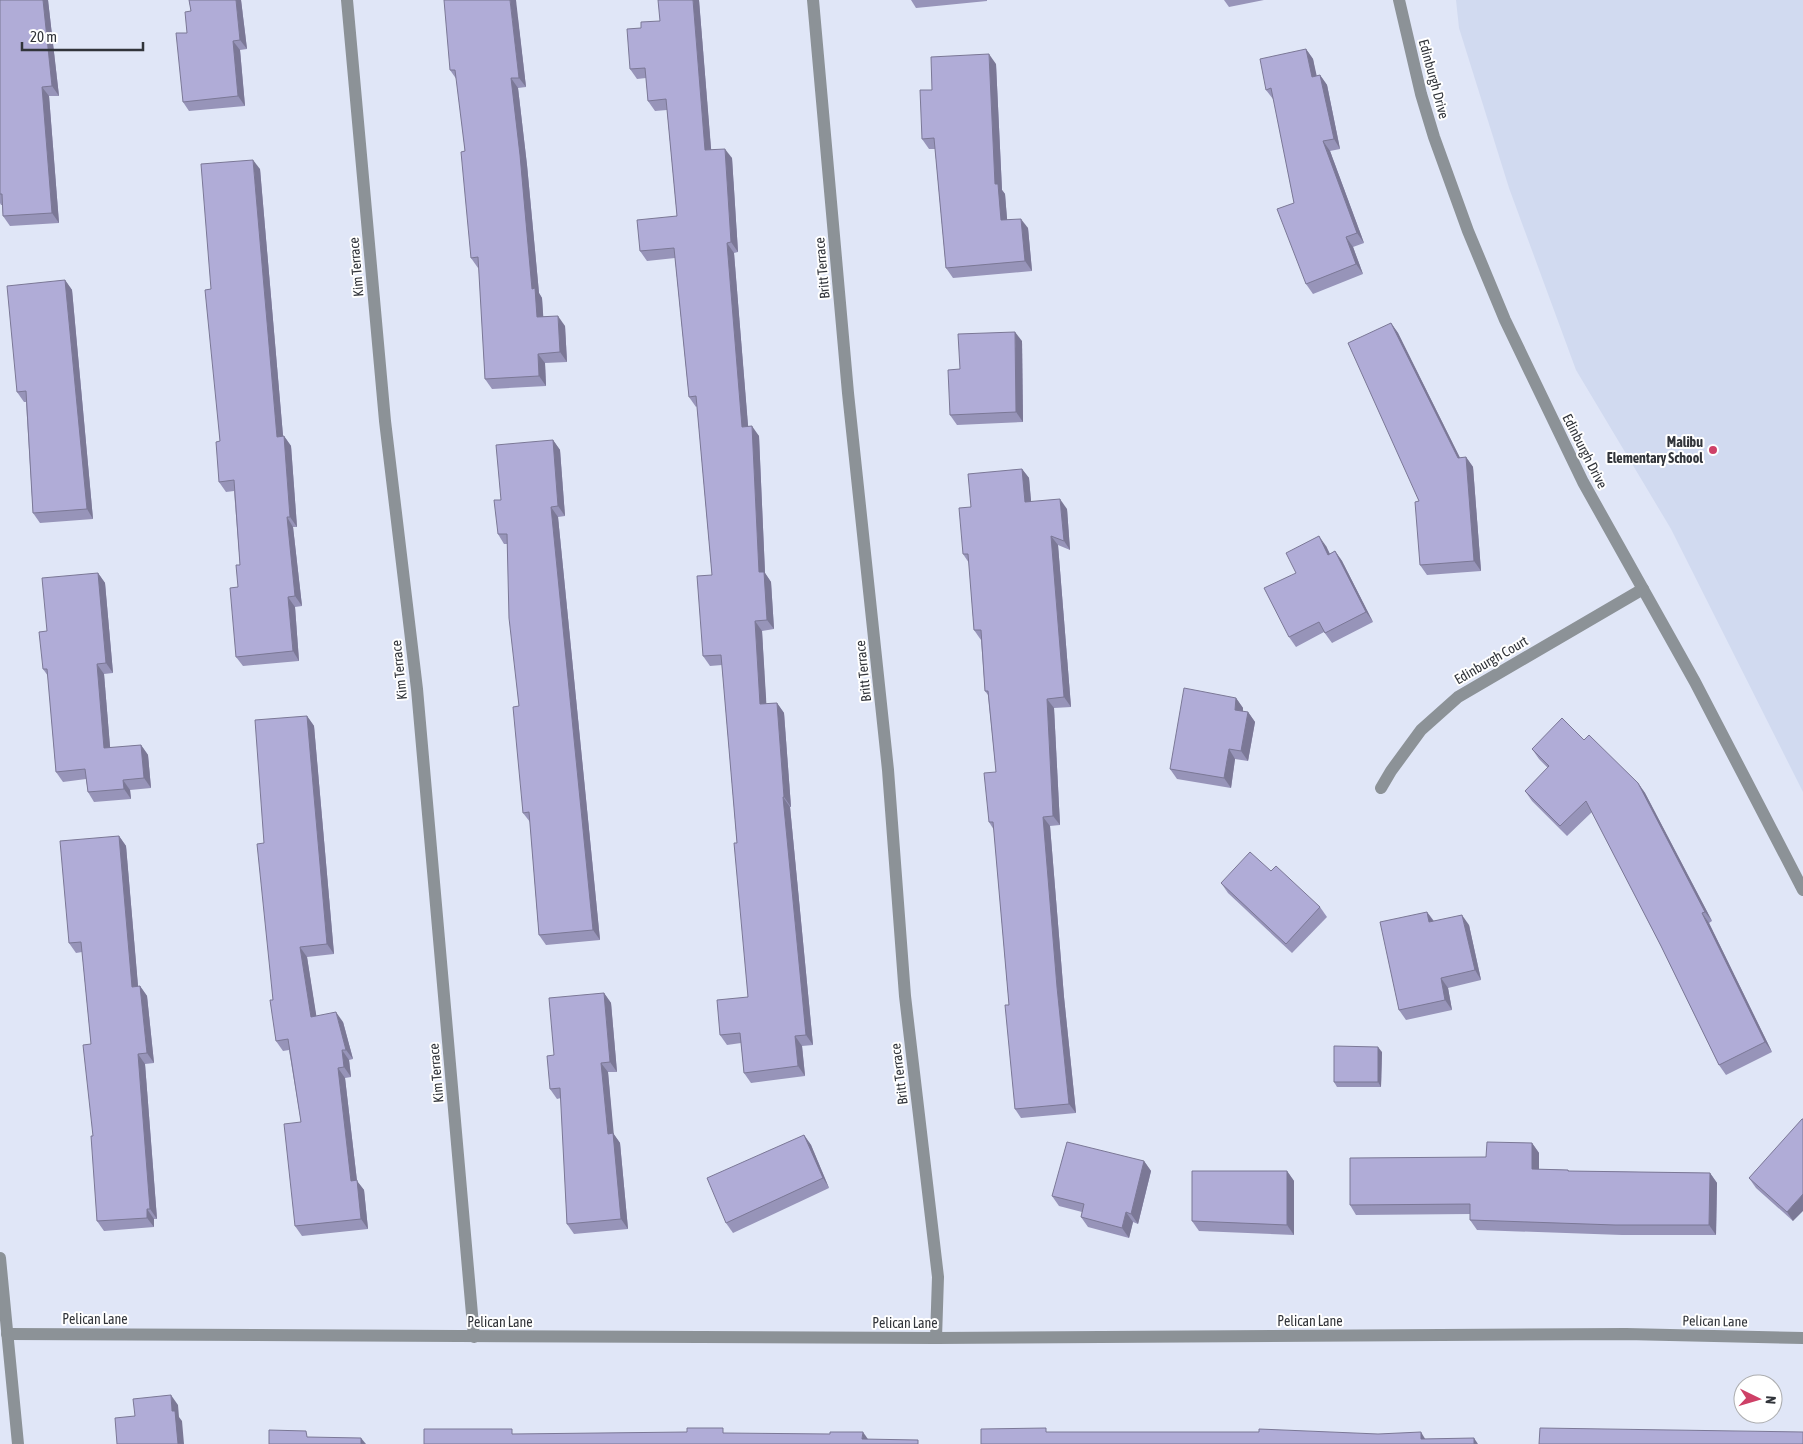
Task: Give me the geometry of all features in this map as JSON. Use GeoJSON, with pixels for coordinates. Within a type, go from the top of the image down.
{"type":"FeatureCollection","features":[{"type":"Feature","properties":{"kind":"street","name":"Kim Terrace"},"geometry":{"type":"LineString","coordinates":[[347,0],[385,421],[417,689],[474,1337]]}},
{"type":"Feature","properties":{"kind":"street","name":"Britt Terrace"},"geometry":{"type":"LineString","coordinates":[[813,0],[848,393],[888,770],[905,996],[938,1278],[936,1338]]}},
{"type":"Feature","properties":{"kind":"street","name":"Edinburgh Drive"},"geometry":{"type":"LineString","coordinates":[[1399,0],[1421,94],[1434,138],[1468,232],[1505,320],[1583,482],[1695,682],[1803,890]]}},
{"type":"Feature","properties":{"kind":"street","name":"Edinburgh Court"},"geometry":{"type":"LineString","coordinates":[[1382,788],[1391,771],[1420,730],[1458,697],[1643,589]]}},
{"type":"Feature","properties":{"kind":"street"},"geometry":{"type":"LineString","coordinates":[[0,1258],[18,1444]]}},
{"type":"Feature","properties":{"kind":"street","name":"Pelican Lane"},"geometry":{"type":"LineString","coordinates":[[7,1334],[936,1338],[1626,1334],[1803,1338]]}},
{"type":"Feature","properties":{"kind":"shaded area","name":"Malibu Elementary School"},"geometry":{"type":"Polygon","coordinates":[[[1456,0],[1803,0],[1803,792],[1671,529],[1576,370],[1509,188],[1459,28],[1456,0]]]}},
{"type":"Feature","properties":{"kind":"building"},"geometry":{"type":"Polygon","coordinates":[[[0,0],[43,0],[52,86],[42,87],[52,213],[3,216],[2,194],[0,194],[0,0]]]}},
{"type":"Feature","properties":{"kind":"building"},"geometry":{"type":"Polygon","coordinates":[[[189,0],[236,0],[240,40],[233,41],[238,96],[183,102],[176,33],[187,33],[185,12],[191,11],[189,0]]]}},
{"type":"Feature","properties":{"kind":"building"},"geometry":{"type":"Polygon","coordinates":[[[444,0],[510,0],[519,78],[511,78],[532,289],[535,288],[537,317],[558,316],[560,352],[538,354],[539,376],[485,379],[478,257],[471,258],[461,152],[465,151],[455,70],[450,70],[444,0]]]}},
{"type":"Feature","properties":{"kind":"building"},"geometry":{"type":"Polygon","coordinates":[[[658,0],[693,0],[705,150],[725,149],[731,242],[727,243],[742,427],[752,426],[759,572],[764,572],[767,620],[755,621],[760,704],[777,703],[783,797],[806,1035],[795,1036],[798,1066],[744,1073],[740,1033],[720,1035],[717,1000],[748,997],[734,843],[737,843],[721,655],[703,656],[697,576],[712,575],[696,396],[689,397],[674,248],[640,251],[637,220],[677,216],[666,99],[648,101],[645,68],[630,69],[627,29],[641,28],[641,22],[660,21],[658,0]]]}},
{"type":"Feature","properties":{"kind":"building"},"geometry":{"type":"Polygon","coordinates":[[[1306,49],[1312,77],[1320,75],[1334,139],[1323,141],[1357,233],[1346,237],[1356,264],[1306,284],[1277,209],[1294,203],[1271,88],[1266,90],[1260,59],[1306,49]]]}},
{"type":"Feature","properties":{"kind":"building"},"geometry":{"type":"Polygon","coordinates":[[[989,54],[995,184],[998,184],[1001,220],[1021,219],[1025,261],[946,268],[934,138],[922,139],[920,90],[932,90],[931,57],[989,54]]]}},
{"type":"Feature","properties":{"kind":"building"},"geometry":{"type":"Polygon","coordinates":[[[253,160],[277,437],[284,436],[290,517],[287,517],[295,596],[288,597],[293,651],[236,657],[230,588],[238,587],[236,565],[240,565],[234,480],[219,482],[216,442],[220,441],[205,290],[211,289],[201,164],[253,160]]]}},
{"type":"Feature","properties":{"kind":"building"},"geometry":{"type":"Polygon","coordinates":[[[65,280],[87,509],[33,513],[26,391],[17,392],[7,286],[65,280]]]}},
{"type":"Feature","properties":{"kind":"building"},"geometry":{"type":"Polygon","coordinates":[[[1391,323],[1458,458],[1466,457],[1474,561],[1420,565],[1415,502],[1419,501],[1348,343],[1391,323]]]}},
{"type":"Feature","properties":{"kind":"building"},"geometry":{"type":"Polygon","coordinates":[[[1015,332],[1016,412],[950,415],[948,370],[960,369],[958,334],[1015,332]]]}},
{"type":"Feature","properties":{"kind":"building"},"geometry":{"type":"Polygon","coordinates":[[[553,440],[558,506],[551,507],[593,930],[539,935],[529,812],[523,813],[513,707],[519,706],[509,618],[507,534],[498,534],[494,500],[501,500],[496,445],[553,440]]]}},
{"type":"Feature","properties":{"kind":"building"},"geometry":{"type":"Polygon","coordinates":[[[1022,469],[1025,502],[1060,499],[1064,541],[1051,536],[1064,697],[1047,699],[1053,816],[1043,817],[1069,1104],[1015,1109],[1005,1005],[1009,1005],[993,822],[989,822],[984,773],[996,772],[988,691],[985,691],[981,630],[974,630],[968,554],[963,554],[959,508],[971,507],[968,474],[1022,469]]]}},
{"type":"Feature","properties":{"kind":"building"},"geometry":{"type":"Polygon","coordinates":[[[1319,536],[1328,555],[1335,551],[1366,612],[1325,633],[1319,622],[1289,637],[1264,588],[1296,573],[1286,553],[1319,536]]]}},
{"type":"Feature","properties":{"kind":"building"},"geometry":{"type":"Polygon","coordinates":[[[98,573],[106,663],[97,664],[104,748],[141,745],[144,778],[123,780],[124,789],[88,792],[85,769],[56,772],[47,669],[43,669],[39,632],[47,631],[42,578],[98,573]]]}},
{"type":"Feature","properties":{"kind":"building"},"geometry":{"type":"Polygon","coordinates":[[[1184,688],[1236,698],[1235,710],[1248,712],[1241,751],[1229,749],[1224,778],[1170,769],[1184,688]]]}},
{"type":"Feature","properties":{"kind":"building"},"geometry":{"type":"Polygon","coordinates":[[[307,716],[327,944],[300,947],[311,1017],[336,1012],[346,1050],[342,1050],[344,1067],[338,1068],[351,1181],[357,1180],[361,1219],[295,1226],[284,1124],[301,1122],[288,1039],[276,1041],[270,1000],[273,1000],[257,844],[264,843],[255,720],[307,716]]]}},
{"type":"Feature","properties":{"kind":"building"},"geometry":{"type":"Polygon","coordinates":[[[1562,718],[1584,740],[1589,735],[1638,783],[1705,912],[1702,913],[1765,1042],[1719,1065],[1661,946],[1586,801],[1560,826],[1525,791],[1549,766],[1532,749],[1562,718]]]}},
{"type":"Feature","properties":{"kind":"building"},"geometry":{"type":"Polygon","coordinates":[[[119,836],[132,987],[140,986],[147,1053],[138,1054],[150,1209],[147,1209],[147,1218],[97,1221],[91,1136],[93,1136],[83,1045],[91,1044],[81,942],[69,943],[60,841],[119,836]]]}},
{"type":"Feature","properties":{"kind":"building"},"geometry":{"type":"Polygon","coordinates":[[[1250,852],[1271,871],[1276,866],[1320,907],[1286,944],[1221,883],[1250,852]]]}},
{"type":"Feature","properties":{"kind":"building"},"geometry":{"type":"Polygon","coordinates":[[[1427,912],[1429,922],[1462,915],[1475,970],[1441,978],[1445,1000],[1399,1010],[1380,922],[1427,912]]]}},
{"type":"Feature","properties":{"kind":"building"},"geometry":{"type":"Polygon","coordinates":[[[604,993],[610,1062],[601,1063],[608,1134],[613,1133],[621,1219],[567,1224],[560,1088],[550,1089],[547,1056],[554,1055],[549,998],[604,993]]]}},
{"type":"Feature","properties":{"kind":"building"},"geometry":{"type":"Polygon","coordinates":[[[1334,1046],[1378,1047],[1378,1082],[1334,1082],[1334,1046]]]}},
{"type":"Feature","properties":{"kind":"building"},"geometry":{"type":"Polygon","coordinates":[[[1802,1119],[1803,1194],[1787,1212],[1749,1178],[1802,1119]]]}},
{"type":"Feature","properties":{"kind":"building"},"geometry":{"type":"Polygon","coordinates":[[[804,1135],[823,1178],[726,1223],[707,1178],[804,1135]]]}},
{"type":"Feature","properties":{"kind":"building"},"geometry":{"type":"Polygon","coordinates":[[[1067,1142],[1144,1161],[1131,1214],[1126,1212],[1122,1228],[1081,1217],[1084,1204],[1052,1196],[1067,1142]]]}},
{"type":"Feature","properties":{"kind":"building"},"geometry":{"type":"Polygon","coordinates":[[[1487,1142],[1532,1143],[1532,1169],[1710,1173],[1709,1225],[1615,1225],[1470,1220],[1470,1204],[1350,1205],[1350,1158],[1486,1157],[1487,1142]]]}},
{"type":"Feature","properties":{"kind":"building"},"geometry":{"type":"Polygon","coordinates":[[[1192,1171],[1287,1171],[1287,1225],[1192,1221],[1192,1171]]]}},
{"type":"Feature","properties":{"kind":"building"},"geometry":{"type":"Polygon","coordinates":[[[171,1395],[172,1411],[175,1411],[178,1444],[117,1444],[115,1418],[135,1416],[133,1399],[171,1395]]]}},
{"type":"Feature","properties":{"kind":"building"},"geometry":{"type":"Polygon","coordinates":[[[687,1428],[723,1428],[723,1433],[830,1434],[830,1432],[863,1432],[862,1439],[918,1440],[918,1444],[424,1444],[424,1429],[512,1429],[512,1434],[687,1432],[687,1428]]]}},
{"type":"Feature","properties":{"kind":"building"},"geometry":{"type":"Polygon","coordinates":[[[1046,1428],[1046,1432],[1259,1432],[1259,1429],[1378,1434],[1421,1432],[1421,1439],[1474,1438],[1474,1444],[981,1444],[981,1429],[1046,1428]]]}},
{"type":"Feature","properties":{"kind":"building"},"geometry":{"type":"Polygon","coordinates":[[[1540,1428],[1803,1432],[1803,1444],[1539,1444],[1540,1428]]]}},
{"type":"Feature","properties":{"kind":"building"},"geometry":{"type":"Polygon","coordinates":[[[269,1430],[306,1431],[307,1437],[361,1438],[361,1444],[269,1444],[269,1430]]]}},
{"type":"Feature","properties":{"kind":"place","name":"Malibu Elementary School"},"geometry":{"type":"Point","coordinates":[1713,450]}}]}
